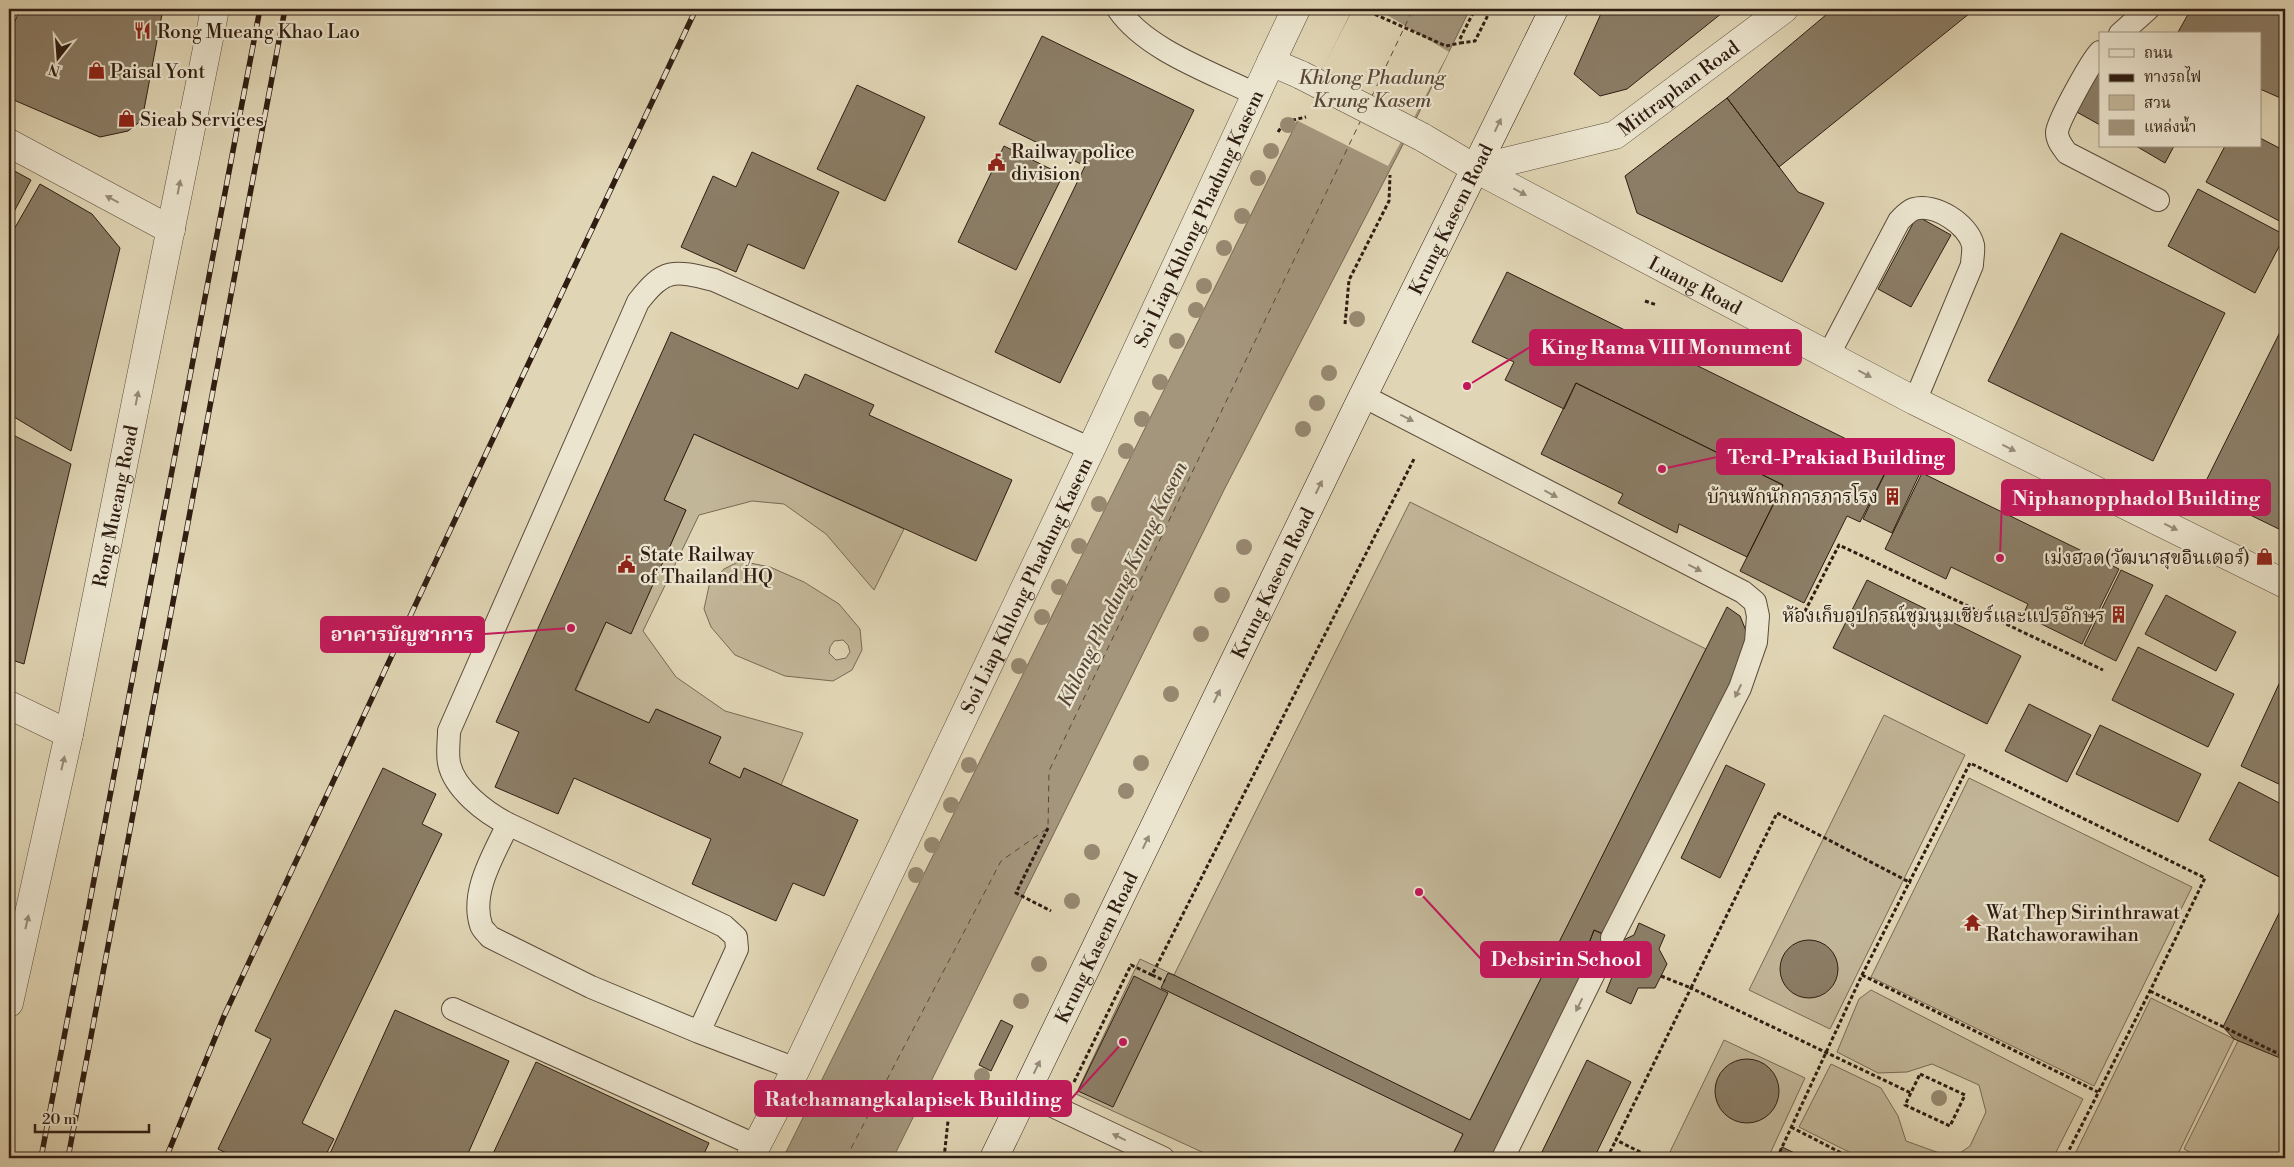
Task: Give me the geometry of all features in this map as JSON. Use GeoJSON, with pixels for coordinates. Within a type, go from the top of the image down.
{"type":"FeatureCollection","features":[{"type":"Feature","properties":{"kind":"street","name":"Rong Mueang Road"},"geometry":{"type":"LineString","coordinates":[[9,1004],[69,734],[215,9]]}},
{"type":"Feature","properties":{"kind":"street","name":"Soi Liap Khlong Phadung Kasem"},"geometry":{"type":"LineString","coordinates":[[753,1152],[796,1069],[1091,449],[1296,9]]}},
{"type":"Feature","properties":{"kind":"street","name":"Krung Kasem Road"},"geometry":{"type":"LineString","coordinates":[[994,1158],[1363,396],[1554,9]]}},
{"type":"Feature","properties":{"kind":"street","name":"Mittraphan Road"},"geometry":{"type":"LineString","coordinates":[[1476,169],[1615,135],[1784,9]]}},
{"type":"Feature","properties":{"kind":"street","name":"Luang Road"},"geometry":{"type":"LineString","coordinates":[[1271,62],[1301,75],[1422,137],[1476,169],[1915,401],[2285,584]]}},
{"type":"Feature","properties":{"kind":"street"},"geometry":{"type":"LineString","coordinates":[[9,143],[171,230]]}},
{"type":"Feature","properties":{"kind":"street"},"geometry":{"type":"LineString","coordinates":[[9,705],[69,734]]}},
{"type":"Feature","properties":{"kind":"lane"},"geometry":{"type":"LineString","coordinates":[[1118,9],[1125,20],[1159,46],[1255,94]]}},
{"type":"Feature","properties":{"kind":"lane"},"geometry":{"type":"LineString","coordinates":[[2122,32],[2148,9]]}},
{"type":"Feature","properties":{"kind":"lane"},"geometry":{"type":"LineString","coordinates":[[2099,55],[2079,84],[2057,131],[2059,143],[2067,152],[2158,200]]}},
{"type":"Feature","properties":{"kind":"lane"},"geometry":{"type":"LineString","coordinates":[[1829,354],[1899,221],[1912,210],[1924,207],[1950,217],[1966,230],[1973,246],[1972,265],[1915,401]]}},
{"type":"Feature","properties":{"kind":"lane"},"geometry":{"type":"LineString","coordinates":[[699,1032],[737,949],[736,937],[724,926],[508,824],[480,807],[456,781],[449,763],[449,731],[638,302],[652,283],[668,273],[690,274],[714,280],[1091,449]]}},
{"type":"Feature","properties":{"kind":"lane"},"geometry":{"type":"LineString","coordinates":[[1363,396],[1737,589],[1755,602],[1758,616],[1756,642],[1740,688],[1612,938]]}},
{"type":"Feature","properties":{"kind":"lane"},"geometry":{"type":"LineString","coordinates":[[508,824],[480,890],[478,905],[481,926],[490,937],[591,987],[699,1032],[796,1069]]}},
{"type":"Feature","properties":{"kind":"lane"},"geometry":{"type":"LineString","coordinates":[[1503,1158],[1600,961]]}},
{"type":"Feature","properties":{"kind":"lane"},"geometry":{"type":"LineString","coordinates":[[453,1009],[753,1152]]}},
{"type":"Feature","properties":{"kind":"lane"},"geometry":{"type":"LineString","coordinates":[[1025,1093],[1163,1158]]}},
{"type":"Feature","properties":{"kind":"path"},"geometry":{"type":"LineString","coordinates":[[1362,9],[1446,46],[1460,41],[1475,41],[1491,9]]}},
{"type":"Feature","properties":{"kind":"path"},"geometry":{"type":"LineString","coordinates":[[1460,41],[1475,9]]}},
{"type":"Feature","properties":{"kind":"path"},"geometry":{"type":"LineString","coordinates":[[1345,324],[1349,280],[1389,201],[1390,175]]}},
{"type":"Feature","properties":{"kind":"path"},"geometry":{"type":"LineString","coordinates":[[1152,975],[1428,430]]}},
{"type":"Feature","properties":{"kind":"path"},"geometry":{"type":"LineString","coordinates":[[1755,602],[1761,592],[1804,613],[1839,545],[2103,670]]}},
{"type":"Feature","properties":{"kind":"path"},"geometry":{"type":"LineString","coordinates":[[1777,1158],[1862,976],[1970,763],[2205,878],[2065,1158]]}},
{"type":"Feature","properties":{"kind":"path"},"geometry":{"type":"LineString","coordinates":[[1607,1158],[1777,813],[1910,883]]}},
{"type":"Feature","properties":{"kind":"path"},"geometry":{"type":"LineString","coordinates":[[1048,828],[1016,893],[1051,911]]}},
{"type":"Feature","properties":{"kind":"path"},"geometry":{"type":"LineString","coordinates":[[1060,1109],[1131,965],[1165,981]]}},
{"type":"Feature","properties":{"kind":"path"},"geometry":{"type":"LineString","coordinates":[[1661,976],[1691,988],[1911,1093]]}},
{"type":"Feature","properties":{"kind":"path"},"geometry":{"type":"LineString","coordinates":[[1862,976],[2098,1092]]}},
{"type":"Feature","properties":{"kind":"path"},"geometry":{"type":"LineString","coordinates":[[2150,991],[2285,1057]]}},
{"type":"Feature","properties":{"kind":"path"},"geometry":{"type":"LineString","coordinates":[[1920,1074],[1965,1095],[1950,1126],[1905,1105],[1911,1093],[1920,1074]]}},
{"type":"Feature","properties":{"kind":"path"},"geometry":{"type":"LineString","coordinates":[[944,1158],[948,1121]]}},
{"type":"Feature","properties":{"kind":"path"},"geometry":{"type":"LineString","coordinates":[[1791,1127],[1851,1158]]}},
{"type":"Feature","properties":{"kind":"path"},"geometry":{"type":"LineString","coordinates":[[1616,1140],[1652,1158]]}},
{"type":"Feature","properties":{"kind":"green space"},"geometry":{"type":"Polygon","coordinates":[[[694,434],[904,529],[874,590],[826,534],[784,504],[752,501],[699,515],[643,631],[676,677],[725,711],[803,733],[781,785],[744,768],[740,778],[709,763],[720,737],[657,709],[649,723],[576,690],[606,622],[631,633],[686,510],[664,500],[694,434]]]}},
{"type":"Feature","properties":{"kind":"green space"},"geometry":{"type":"Polygon","coordinates":[[[1410,502],[1706,649],[1451,1158],[1215,1158],[1076,1094],[1140,959],[1174,975],[1410,502]]]}},
{"type":"Feature","properties":{"kind":"green space"},"geometry":{"type":"Polygon","coordinates":[[[740,561],[770,567],[804,582],[839,604],[860,629],[862,650],[852,670],[833,681],[785,676],[735,655],[711,627],[704,609],[709,586],[724,569],[740,561]],[[843,640],[834,641],[829,653],[836,660],[846,658],[850,652],[848,645],[843,640]]]}},
{"type":"Feature","properties":{"kind":"green space"},"geometry":{"type":"Polygon","coordinates":[[[1884,715],[1965,755],[1830,1029],[1749,990],[1884,715]]]}},
{"type":"Feature","properties":{"kind":"green space"},"geometry":{"type":"Polygon","coordinates":[[[1969,778],[2192,887],[2094,1086],[1871,977],[1969,778]]]}},
{"type":"Feature","properties":{"kind":"green space"},"geometry":{"type":"Polygon","coordinates":[[[1871,990],[2083,1099],[2053,1158],[1953,1158],[1970,1146],[1986,1112],[1979,1085],[1932,1064],[1907,1072],[1878,1073],[1837,1052],[1859,999],[1871,990]]]}},
{"type":"Feature","properties":{"kind":"green space"},"geometry":{"type":"Polygon","coordinates":[[[2151,998],[2234,1039],[2176,1158],[2073,1158],[2151,998]]]}},
{"type":"Feature","properties":{"kind":"green space"},"geometry":{"type":"Polygon","coordinates":[[[2245,1027],[2285,1050],[2285,1158],[2201,1158],[2184,1149],[2245,1027]]]}},
{"type":"Feature","properties":{"kind":"green space"},"geometry":{"type":"Polygon","coordinates":[[[1724,1040],[1805,1078],[1768,1158],[1671,1158],[1668,1156],[1724,1040]]]}},
{"type":"Feature","properties":{"kind":"green space"},"geometry":{"type":"Polygon","coordinates":[[[1831,1064],[1881,1088],[1898,1116],[1906,1141],[1953,1158],[1861,1158],[1799,1127],[1831,1064]]]}},
{"type":"Feature","properties":{"kind":"water","name":"Khlong Phadung Krung Kasem"},"geometry":{"type":"Polygon","coordinates":[[[1353,9],[1470,9],[1410,131],[1225,488],[893,1158],[783,1158],[1353,9]]]}},
{"type":"Feature","properties":{"kind":"pier"},"geometry":{"type":"Polygon","coordinates":[[[1353,9],[1377,9],[1449,52],[1388,166],[1296,120],[1353,9]]]}},
{"type":"Feature","properties":{"kind":"building"},"geometry":{"type":"Polygon","coordinates":[[[20,9],[163,9],[142,120],[128,131],[100,137],[9,98],[9,36],[20,9]]]}},
{"type":"Feature","properties":{"kind":"building"},"geometry":{"type":"Polygon","coordinates":[[[1603,9],[1727,9],[1627,89],[1600,96],[1574,74],[1603,9]]]}},
{"type":"Feature","properties":{"kind":"building"},"geometry":{"type":"Polygon","coordinates":[[[1833,9],[1975,9],[1779,167],[1727,98],[1833,9]]]}},
{"type":"Feature","properties":{"kind":"building"},"geometry":{"type":"Polygon","coordinates":[[[2191,9],[2285,9],[2285,100],[2262,90],[2262,32],[2178,32],[2191,9]]]}},
{"type":"Feature","properties":{"kind":"building"},"geometry":{"type":"Polygon","coordinates":[[[1042,36],[1194,110],[1060,383],[995,352],[1085,166],[999,124],[1042,36]]]}},
{"type":"Feature","properties":{"kind":"building"},"geometry":{"type":"Polygon","coordinates":[[[2098,71],[2099,72],[2099,124],[2075,111],[2098,71]]]}},
{"type":"Feature","properties":{"kind":"building"},"geometry":{"type":"Polygon","coordinates":[[[857,85],[925,117],[885,201],[817,169],[857,85]]]}},
{"type":"Feature","properties":{"kind":"building"},"geometry":{"type":"Polygon","coordinates":[[[1727,98],[1798,192],[1824,203],[1782,282],[1637,213],[1625,176],[1727,98]]]}},
{"type":"Feature","properties":{"kind":"building"},"geometry":{"type":"Polygon","coordinates":[[[2262,139],[2285,151],[2285,224],[2206,182],[2224,148],[2262,148],[2262,139]]]}},
{"type":"Feature","properties":{"kind":"building"},"geometry":{"type":"Polygon","coordinates":[[[1004,146],[1063,175],[1016,270],[958,242],[1004,146]]]}},
{"type":"Feature","properties":{"kind":"building"},"geometry":{"type":"Polygon","coordinates":[[[2139,148],[2173,148],[2165,163],[2139,148]]]}},
{"type":"Feature","properties":{"kind":"building"},"geometry":{"type":"Polygon","coordinates":[[[752,152],[839,192],[804,269],[748,244],[736,272],[681,247],[713,176],[736,187],[752,152]]]}},
{"type":"Feature","properties":{"kind":"building"},"geometry":{"type":"Polygon","coordinates":[[[9,168],[31,180],[9,221],[9,168]]]}},
{"type":"Feature","properties":{"kind":"building"},"geometry":{"type":"Polygon","coordinates":[[[40,184],[92,214],[120,248],[71,451],[9,414],[9,238],[40,184]]]}},
{"type":"Feature","properties":{"kind":"building"},"geometry":{"type":"Polygon","coordinates":[[[2198,189],[2285,235],[2255,293],[2168,246],[2198,189]]]}},
{"type":"Feature","properties":{"kind":"building"},"geometry":{"type":"Polygon","coordinates":[[[1917,216],[1951,235],[1911,307],[1878,289],[1917,216]]]}},
{"type":"Feature","properties":{"kind":"building"},"geometry":{"type":"Polygon","coordinates":[[[2061,233],[2225,313],[2153,461],[1988,381],[2061,233]]]}},
{"type":"Feature","properties":{"kind":"building"},"geometry":{"type":"Polygon","coordinates":[[[1507,272],[1891,461],[1860,522],[1847,516],[1804,603],[1740,571],[1783,485],[1576,383],[1564,409],[1505,380],[1514,362],[1472,342],[1507,272]]]}},
{"type":"Feature","properties":{"kind":"building"},"geometry":{"type":"Polygon","coordinates":[[[2285,322],[2285,532],[2201,491],[2285,322]]]}},
{"type":"Feature","properties":{"kind":"building"},"geometry":{"type":"Polygon","coordinates":[[[671,332],[798,389],[805,374],[874,405],[869,415],[1012,480],[976,561],[694,434],[664,500],[686,510],[631,634],[606,622],[575,690],[649,723],[656,709],[721,737],[709,763],[740,778],[744,768],[858,820],[824,896],[793,883],[776,921],[692,884],[711,839],[574,778],[558,814],[495,787],[519,732],[496,722],[671,332]]]}},
{"type":"Feature","properties":{"kind":"building"},"geometry":{"type":"Polygon","coordinates":[[[1576,383],[1783,485],[1747,557],[1679,524],[1677,533],[1618,503],[1623,494],[1541,454],[1576,383]]]}},
{"type":"Feature","properties":{"kind":"building"},"geometry":{"type":"Polygon","coordinates":[[[9,433],[71,464],[24,664],[9,659],[9,433]]]}},
{"type":"Feature","properties":{"kind":"building","name":"บ้านพักนักการภารโรง"},"geometry":{"type":"Polygon","coordinates":[[[1892,459],[1920,473],[1892,533],[1863,519],[1892,459]]]}},
{"type":"Feature","properties":{"kind":"building"},"geometry":{"type":"Polygon","coordinates":[[[1922,473],[2119,569],[2082,644],[2023,615],[2028,604],[1951,567],[1946,579],[1885,549],[1922,473]]]}},
{"type":"Feature","properties":{"kind":"building","name":"ห้องเก็บอุปกรณ์ชุมนุมเชียร์และแปรอักษร"},"geometry":{"type":"Polygon","coordinates":[[[2121,570],[2153,585],[2116,661],[2084,645],[2121,570]]]}},
{"type":"Feature","properties":{"kind":"building"},"geometry":{"type":"Polygon","coordinates":[[[1867,580],[2021,656],[1987,724],[1833,648],[1867,580]]]}},
{"type":"Feature","properties":{"kind":"building"},"geometry":{"type":"Polygon","coordinates":[[[2166,595],[2236,632],[2216,671],[2145,634],[2166,595]]]}},
{"type":"Feature","properties":{"kind":"building"},"geometry":{"type":"Polygon","coordinates":[[[1727,607],[1740,616],[1747,633],[1743,657],[1606,935],[1594,930],[1585,954],[1594,958],[1494,1158],[1451,1158],[1463,1134],[1161,988],[1168,973],[1174,975],[1470,1120],[1727,607]]]}},
{"type":"Feature","properties":{"kind":"building"},"geometry":{"type":"Polygon","coordinates":[[[2138,647],[2234,694],[2208,747],[2112,700],[2138,647]]]}},
{"type":"Feature","properties":{"kind":"building"},"geometry":{"type":"Polygon","coordinates":[[[2285,671],[2285,787],[2241,766],[2285,671]]]}},
{"type":"Feature","properties":{"kind":"building"},"geometry":{"type":"Polygon","coordinates":[[[2029,704],[2091,735],[2067,782],[2005,751],[2029,704]]]}},
{"type":"Feature","properties":{"kind":"building"},"geometry":{"type":"Polygon","coordinates":[[[2100,725],[2201,774],[2178,822],[2076,774],[2100,725]]]}},
{"type":"Feature","properties":{"kind":"building"},"geometry":{"type":"Polygon","coordinates":[[[1726,765],[1765,784],[1720,878],[1681,858],[1726,765]]]}},
{"type":"Feature","properties":{"kind":"building"},"geometry":{"type":"Polygon","coordinates":[[[383,768],[436,794],[422,824],[442,834],[302,1123],[334,1139],[324,1158],[237,1158],[218,1149],[271,1039],[255,1031],[383,768]]]}},
{"type":"Feature","properties":{"kind":"building"},"geometry":{"type":"Polygon","coordinates":[[[2239,782],[2285,806],[2285,880],[2209,840],[2239,782]]]}},
{"type":"Feature","properties":{"kind":"building"},"geometry":{"type":"Polygon","coordinates":[[[2285,901],[2285,1060],[2234,1039],[2223,1027],[2285,901]]]}},
{"type":"Feature","properties":{"kind":"building"},"geometry":{"type":"Polygon","coordinates":[[[1639,923],[1665,935],[1659,949],[1667,964],[1655,988],[1638,988],[1631,1004],[1606,992],[1612,977],[1609,966],[1585,954],[1594,930],[1619,942],[1634,935],[1639,923]]]}},
{"type":"Feature","properties":{"kind":"building"},"geometry":{"type":"Polygon","coordinates":[[[1809,940],[1825,945],[1833,953],[1838,969],[1833,985],[1825,993],[1809,998],[1793,993],[1785,985],[1780,969],[1785,953],[1793,945],[1809,940]]]}},
{"type":"Feature","properties":{"kind":"building"},"geometry":{"type":"Polygon","coordinates":[[[1134,976],[1168,993],[1113,1107],[1078,1091],[1134,976]]]}},
{"type":"Feature","properties":{"kind":"building"},"geometry":{"type":"Polygon","coordinates":[[[395,1010],[509,1061],[466,1158],[328,1158],[395,1010]]]}},
{"type":"Feature","properties":{"kind":"building"},"geometry":{"type":"Polygon","coordinates":[[[1001,1020],[1013,1026],[991,1071],[979,1065],[1001,1020]]]}},
{"type":"Feature","properties":{"kind":"building"},"geometry":{"type":"Polygon","coordinates":[[[1741,1059],[1753,1059],[1770,1068],[1777,1079],[1779,1091],[1777,1103],[1770,1114],[1753,1123],[1741,1123],[1729,1118],[1720,1109],[1715,1097],[1715,1085],[1720,1073],[1729,1064],[1741,1059]]]}},
{"type":"Feature","properties":{"kind":"building"},"geometry":{"type":"Polygon","coordinates":[[[1587,1060],[1631,1082],[1594,1158],[1539,1158],[1587,1060]]]}},
{"type":"Feature","properties":{"kind":"building"},"geometry":{"type":"Polygon","coordinates":[[[536,1062],[709,1143],[702,1158],[491,1158],[536,1062]]]}},
{"type":"Feature","properties":{"kind":"building"},"geometry":{"type":"Polygon","coordinates":[[[1782,1147],[1805,1158],[1777,1158],[1782,1147]]]}},
{"type":"Feature","properties":{"kind":"ferry route"},"geometry":{"type":"LineString","coordinates":[[1372,96],[1413,9]]}},
{"type":"Feature","properties":{"kind":"ferry route"},"geometry":{"type":"LineString","coordinates":[[846,1158],[1001,861],[1048,828],[1049,771],[1361,120]]}},
{"type":"Feature","properties":{"kind":"railway"},"geometry":{"type":"LineString","coordinates":[[41,1158],[260,9]]}},
{"type":"Feature","properties":{"kind":"railway"},"geometry":{"type":"LineString","coordinates":[[68,1158],[285,9]]}},
{"type":"Feature","properties":{"kind":"railway"},"geometry":{"type":"LineString","coordinates":[[166,1158],[224,1016],[474,479],[696,9]]}},
{"type":"Feature","properties":{"kind":"place","name":"Rong Mueang Khao Lao"},"geometry":{"type":"Point","coordinates":[143,31]}},
{"type":"Feature","properties":{"kind":"place","name":"Paisal Yont"},"geometry":{"type":"Point","coordinates":[96,71]}},
{"type":"Feature","properties":{"kind":"place","name":"Sieab Services"},"geometry":{"type":"Point","coordinates":[126,119]}},
{"type":"Feature","properties":{"kind":"place","name":"Railway police division"},"geometry":{"type":"Point","coordinates":[997,162]}},
{"type":"Feature","properties":{"kind":"place","name":"King Rama VIII Monument"},"geometry":{"type":"Point","coordinates":[1467,386]}},
{"type":"Feature","properties":{"kind":"place","name":"Terd-Prakiad Building"},"geometry":{"type":"Point","coordinates":[1662,469]}},
{"type":"Feature","properties":{"kind":"place","name":"บ้านพักนักการภารโรง"},"geometry":{"type":"Point","coordinates":[1892,496]}},
{"type":"Feature","properties":{"kind":"place","name":"เม่งฮวด(วัฒนาสุขอินเตอร์)"},"geometry":{"type":"Point","coordinates":[2264,557]}},
{"type":"Feature","properties":{"kind":"place","name":"Niphanopphadol Building"},"geometry":{"type":"Point","coordinates":[2000,558]}},
{"type":"Feature","properties":{"kind":"place","name":"State Railway of Thailand HQ"},"geometry":{"type":"Point","coordinates":[626,565]}},
{"type":"Feature","properties":{"kind":"place","name":"ห้องเก็บอุปกรณ์ชุมนุมเชียร์และแปรอักษร"},"geometry":{"type":"Point","coordinates":[2119,615]}},
{"type":"Feature","properties":{"kind":"place","name":"อาคารบัญชาการ"},"geometry":{"type":"Point","coordinates":[571,628]}},
{"type":"Feature","properties":{"kind":"place","name":"Debsirin School"},"geometry":{"type":"Point","coordinates":[1419,892]}},
{"type":"Feature","properties":{"kind":"place","name":"Wat Thep Sirinthrawat Ratchaworawihan"},"geometry":{"type":"Point","coordinates":[1972,923]}},
{"type":"Feature","properties":{"kind":"place","name":"Ratchamangkalapisek Building"},"geometry":{"type":"Point","coordinates":[1123,1042]}}]}
